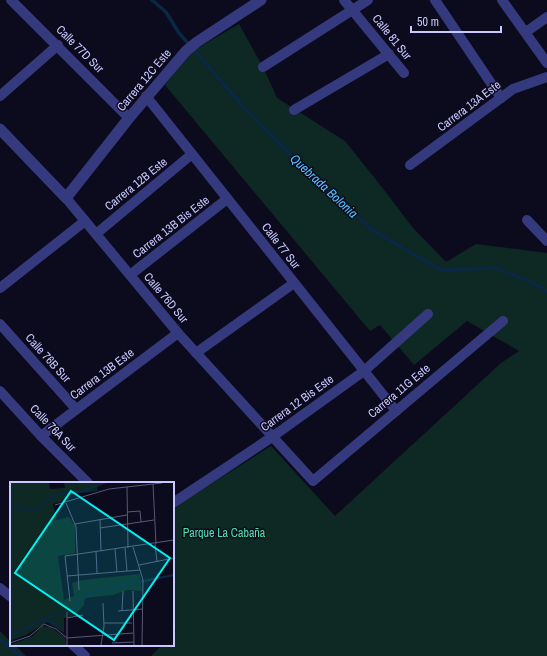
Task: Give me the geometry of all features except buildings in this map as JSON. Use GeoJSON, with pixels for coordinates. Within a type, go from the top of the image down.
{"type":"FeatureCollection","features":[{"type":"Feature","properties":{"kind":"street","name":"Calle 77D Sur"},"geometry":{"type":"LineString","coordinates":[[12,0],[58,45],[128,118]]}},
{"type":"Feature","properties":{"kind":"street","name":"Carrera 12C Este"},"geometry":{"type":"LineString","coordinates":[[66,198],[128,118],[186,51],[197,42],[261,0]]}},
{"type":"Feature","properties":{"kind":"street","name":"Calle 81 Sur"},"geometry":{"type":"LineString","coordinates":[[344,0],[404,73]]}},
{"type":"Feature","properties":{"kind":"street"},"geometry":{"type":"LineString","coordinates":[[263,68],[368,0]]}},
{"type":"Feature","properties":{"kind":"street"},"geometry":{"type":"LineString","coordinates":[[435,0],[501,98]]}},
{"type":"Feature","properties":{"kind":"street"},"geometry":{"type":"LineString","coordinates":[[502,0],[547,63]]}},
{"type":"Feature","properties":{"kind":"street"},"geometry":{"type":"LineString","coordinates":[[526,32],[547,17]]}},
{"type":"Feature","properties":{"kind":"street"},"geometry":{"type":"LineString","coordinates":[[0,96],[58,45]]}},
{"type":"Feature","properties":{"kind":"street"},"geometry":{"type":"LineString","coordinates":[[294,110],[389,54]]}},
{"type":"Feature","properties":{"kind":"street","name":"Carrera 13A Este"},"geometry":{"type":"LineString","coordinates":[[410,165],[513,89],[547,77]]}},
{"type":"Feature","properties":{"kind":"street","name":"Calle 77 Sur"},"geometry":{"type":"LineString","coordinates":[[146,96],[396,411]]}},
{"type":"Feature","properties":{"kind":"street","name":"Calle 76D Sur"},"geometry":{"type":"LineString","coordinates":[[0,129],[66,198],[178,333],[313,481]]}},
{"type":"Feature","properties":{"kind":"street","name":"Carrera 12B Este"},"geometry":{"type":"LineString","coordinates":[[96,234],[192,154]]}},
{"type":"Feature","properties":{"kind":"street","name":"Carrera 13B Bis Este"},"geometry":{"type":"LineString","coordinates":[[130,275],[227,199]]}},
{"type":"Feature","properties":{"kind":"street"},"geometry":{"type":"LineString","coordinates":[[526,220],[547,241]]}},
{"type":"Feature","properties":{"kind":"street"},"geometry":{"type":"LineString","coordinates":[[0,288],[84,221]]}},
{"type":"Feature","properties":{"kind":"street"},"geometry":{"type":"LineString","coordinates":[[196,353],[294,283]]}},
{"type":"Feature","properties":{"kind":"street","name":"Carrera 12 Bis Este"},"geometry":{"type":"LineString","coordinates":[[174,502],[272,436],[364,370],[428,314]]}},
{"type":"Feature","properties":{"kind":"street","name":"Carrera 11G Este"},"geometry":{"type":"LineString","coordinates":[[313,481],[503,321]]}},
{"type":"Feature","properties":{"kind":"street","name":"Calle 76B Sur"},"geometry":{"type":"LineString","coordinates":[[0,324],[76,409]]}},
{"type":"Feature","properties":{"kind":"street","name":"Carrera 13B Este"},"geometry":{"type":"LineString","coordinates":[[41,436],[178,333]]}},
{"type":"Feature","properties":{"kind":"street","name":"Calle 76A Sur"},"geometry":{"type":"LineString","coordinates":[[0,391],[41,436],[87,482]]}},
{"type":"Feature","properties":{"kind":"street"},"geometry":{"type":"LineString","coordinates":[[0,588],[10,596]]}},
{"type":"Feature","properties":{"kind":"street"},"geometry":{"type":"LineString","coordinates":[[74,646],[85,656]]}},
{"type":"Feature","properties":{"kind":"green space","name":"Parque La Cabaña"},"geometry":{"type":"Polygon","coordinates":[[[239,24],[263,67],[277,98],[345,141],[413,228],[446,262],[476,244],[547,253],[547,656],[151,656],[161,646],[174,646],[174,632],[176,631],[174,629],[174,509],[189,498],[271,446],[335,516],[501,363],[519,351],[467,321],[414,365],[380,325],[370,331],[165,85],[188,55],[239,24]]]}},
{"type":"Feature","properties":{"kind":"green space"},"geometry":{"type":"Polygon","coordinates":[[[0,631],[10,641],[10,646],[16,646],[26,656],[0,656],[0,631]]]}},
{"type":"Feature","properties":{"kind":"waterway","name":"Quebrada Bolonia"},"geometry":{"type":"LineString","coordinates":[[152,0],[166,12],[179,33],[243,106],[291,155],[372,230],[441,270],[497,268],[547,291]]}},
{"type":"Feature","properties":{"kind":"waterway"},"geometry":{"type":"LineString","coordinates":[[0,640],[21,656]]}}]}
